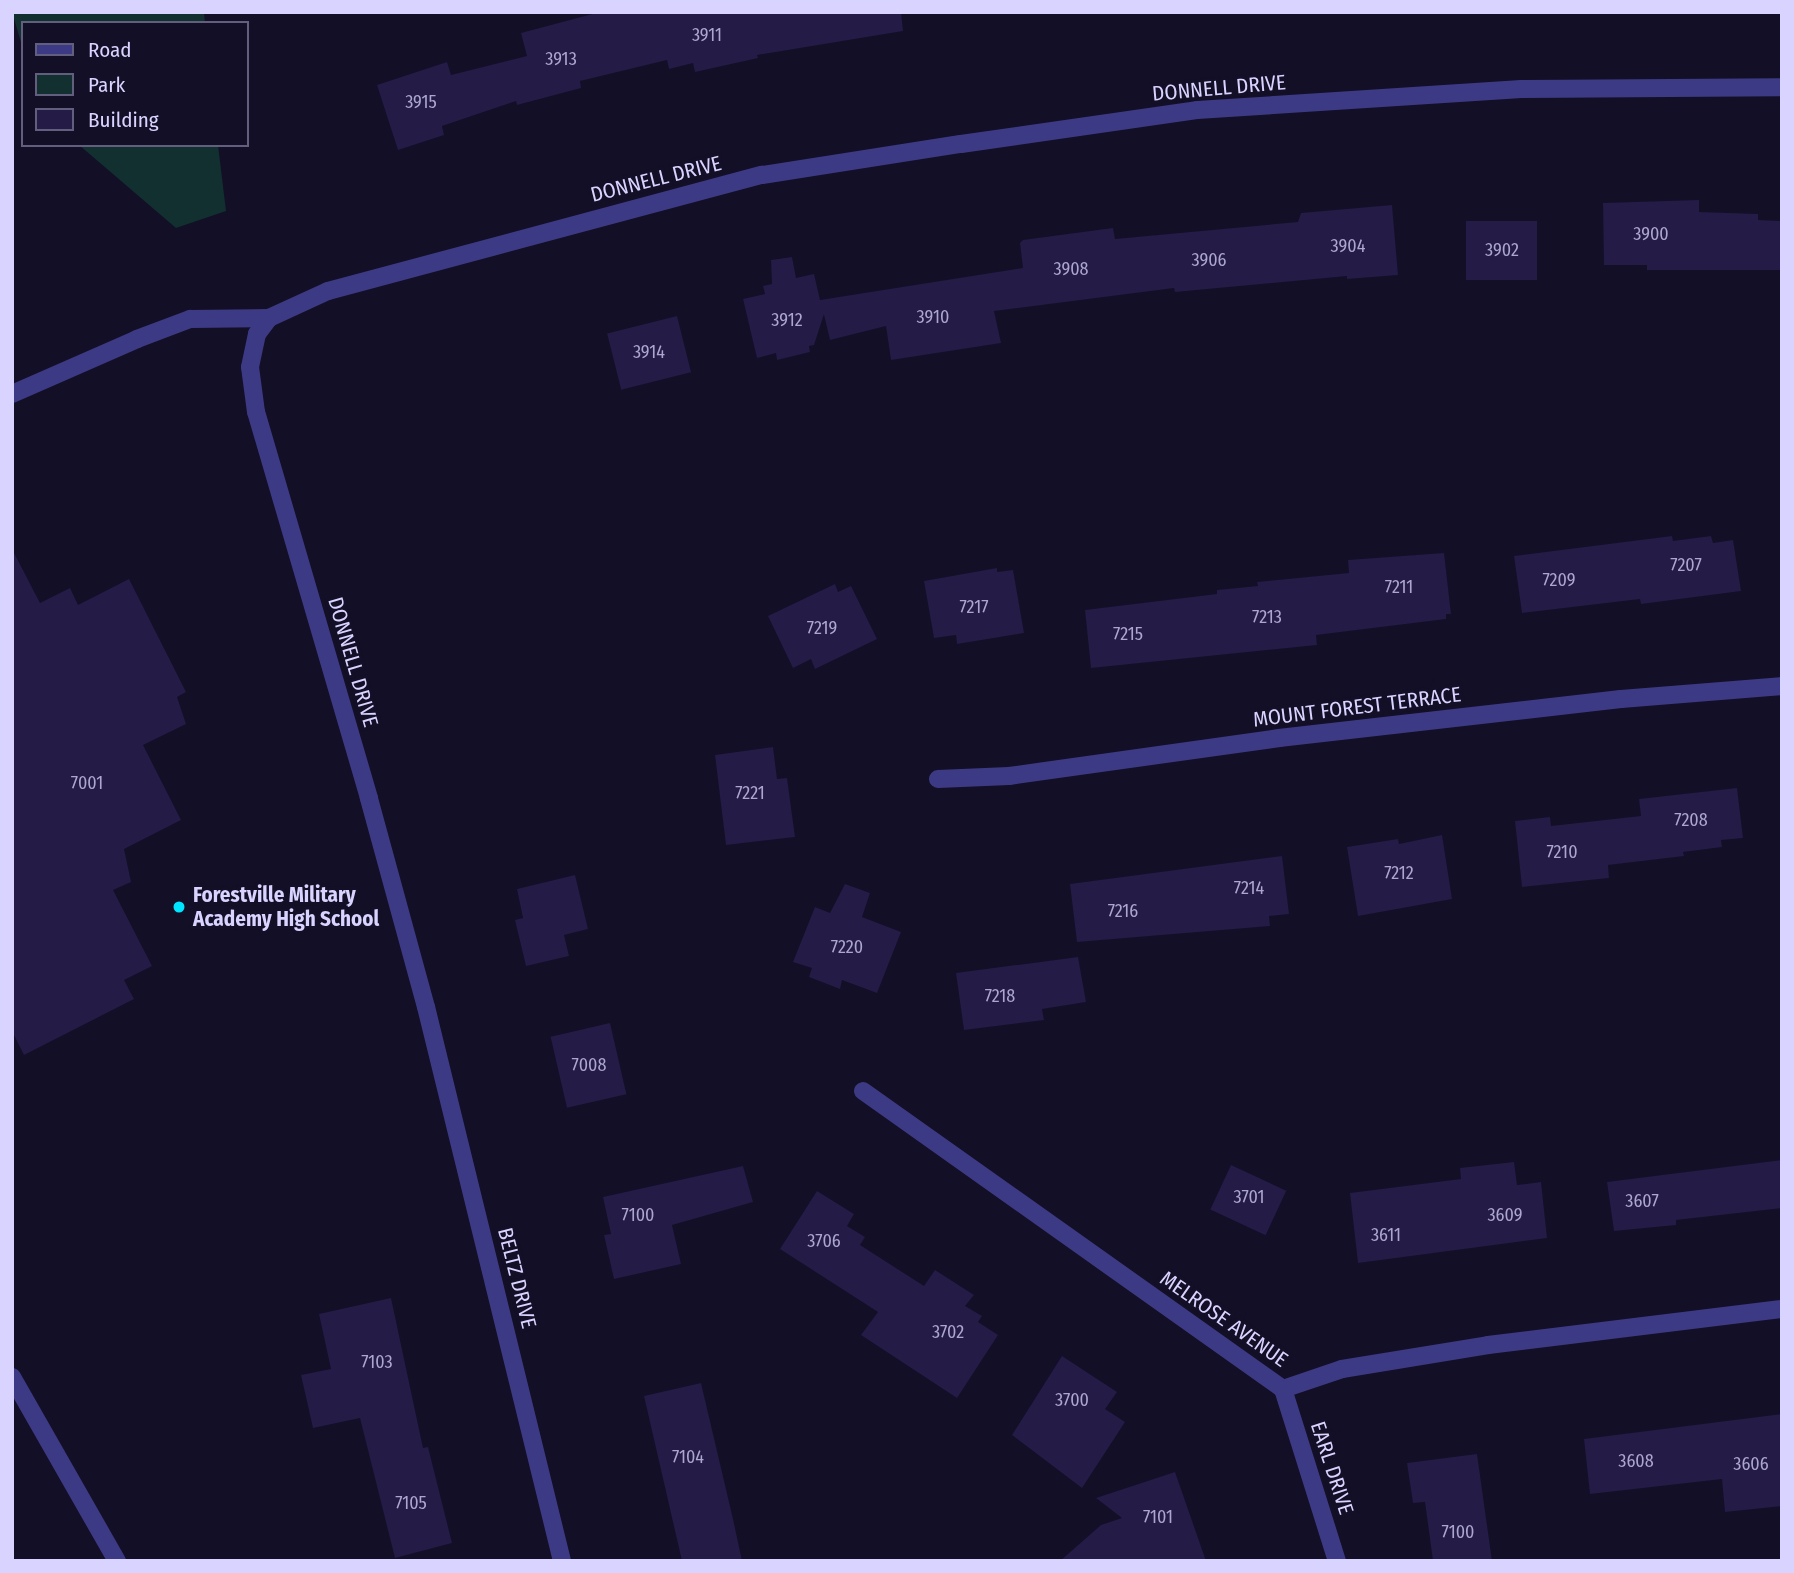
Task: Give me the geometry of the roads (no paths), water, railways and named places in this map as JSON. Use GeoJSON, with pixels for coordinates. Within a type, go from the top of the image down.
{"type":"FeatureCollection","features":[{"type":"Feature","properties":{"kind":"street","name":"DONNELL DRIVE"},"geometry":{"type":"LineString","coordinates":[[426,1007],[369,797],[256,412],[250,367],[257,334],[269,318],[328,291],[762,175],[961,144],[1198,110],[1521,89],[1782,87]]}},
{"type":"Feature","properties":{"kind":"street"},"geometry":{"type":"LineString","coordinates":[[12,394],[137,339],[190,319],[269,318]]}},
{"type":"Feature","properties":{"kind":"street","name":"MOUNT FOREST TERRACE"},"geometry":{"type":"LineString","coordinates":[[937,779],[1009,776],[1279,738],[1621,699],[1782,686]]}},
{"type":"Feature","properties":{"kind":"street","name":"BELTZ DRIVE"},"geometry":{"type":"LineString","coordinates":[[426,1007],[562,1561]]}},
{"type":"Feature","properties":{"kind":"street","name":"MELROSE AVENUE"},"geometry":{"type":"LineString","coordinates":[[863,1091],[1283,1389],[1342,1369],[1489,1345],[1782,1309]]}},
{"type":"Feature","properties":{"kind":"street"},"geometry":{"type":"LineString","coordinates":[[12,1377],[117,1561]]}},
{"type":"Feature","properties":{"kind":"street","name":"EARL DRIVE"},"geometry":{"type":"LineString","coordinates":[[1283,1389],[1337,1561]]}},
{"type":"Feature","properties":{"kind":"place","name":"Forestville Military Academy High School"},"geometry":{"type":"Point","coordinates":[179,907]}}]}
